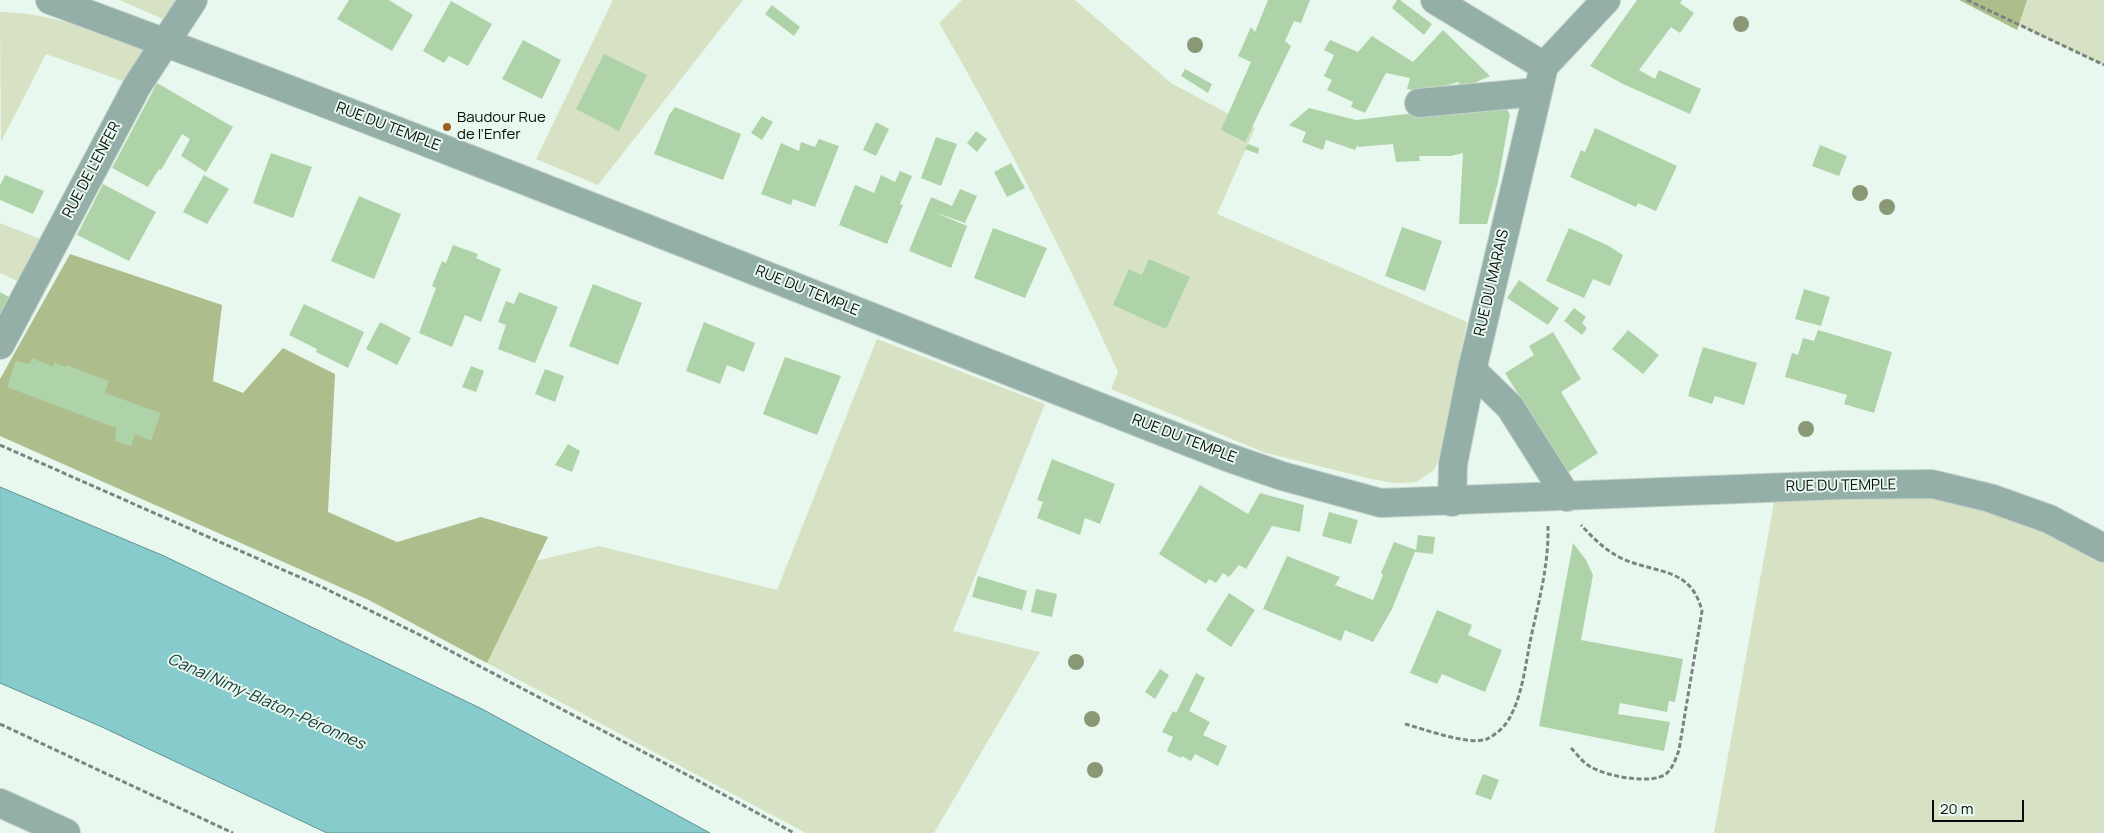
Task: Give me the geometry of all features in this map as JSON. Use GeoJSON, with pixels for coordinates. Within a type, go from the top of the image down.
{"type":"FeatureCollection","features":[{"type":"Feature","properties":{"kind":"street","name":"RUE DU TEMPLE"},"geometry":{"type":"LineString","coordinates":[[28,0],[68,3],[582,202],[1227,457],[1282,476],[1381,503],[1452,502],[1840,485],[1932,484],[1990,498],[2049,519],[2104,548]]}},
{"type":"Feature","properties":{"kind":"street","name":"RUE DE L'ENFER"},"geometry":{"type":"LineString","coordinates":[[0,345],[137,86],[193,0]]}},
{"type":"Feature","properties":{"kind":"street"},"geometry":{"type":"LineString","coordinates":[[1435,0],[1544,66]]}},
{"type":"Feature","properties":{"kind":"street","name":"RUE DU MARAIS"},"geometry":{"type":"LineString","coordinates":[[1452,502],[1453,464],[1472,370],[1544,66],[1606,0]]}},
{"type":"Feature","properties":{"kind":"street"},"geometry":{"type":"LineString","coordinates":[[1419,103],[1537,92]]}},
{"type":"Feature","properties":{"kind":"street"},"geometry":{"type":"LineString","coordinates":[[1472,370],[1510,407],[1557,497]]}},
{"type":"Feature","properties":{"kind":"street"},"geometry":{"type":"LineString","coordinates":[[0,803],[66,833]]}},
{"type":"Feature","properties":{"kind":"path"},"geometry":{"type":"LineString","coordinates":[[1967,0],[2104,65]]}},
{"type":"Feature","properties":{"kind":"path"},"geometry":{"type":"LineString","coordinates":[[0,444],[331,591],[420,635],[794,833]]}},
{"type":"Feature","properties":{"kind":"path"},"geometry":{"type":"LineString","coordinates":[[1405,724],[1459,739],[1486,739],[1504,727],[1520,693],[1549,552],[1557,497]]}},
{"type":"Feature","properties":{"kind":"path"},"geometry":{"type":"LineString","coordinates":[[1571,748],[1590,767],[1606,773],[1644,780],[1655,779],[1666,774],[1674,764],[1679,750],[1702,611],[1698,597],[1688,583],[1675,575],[1625,560],[1598,543],[1579,524]]}},
{"type":"Feature","properties":{"kind":"path"},"geometry":{"type":"LineString","coordinates":[[0,724],[233,833]]}},
{"type":"Feature","properties":{"kind":"green space"},"geometry":{"type":"Polygon","coordinates":[[[119,0],[182,0],[168,21],[119,0]]]}},
{"type":"Feature","properties":{"kind":"green space"},"geometry":{"type":"Polygon","coordinates":[[[613,0],[743,0],[598,185],[536,159],[613,0]]]}},
{"type":"Feature","properties":{"kind":"green space"},"geometry":{"type":"Polygon","coordinates":[[[962,0],[1075,0],[1171,83],[1255,128],[1217,214],[1467,322],[1440,456],[1434,470],[1416,482],[1395,483],[1371,479],[1263,452],[1111,389],[1118,372],[1098,327],[1010,152],[939,23],[962,0]]]}},
{"type":"Feature","properties":{"kind":"green space"},"geometry":{"type":"Polygon","coordinates":[[[1959,0],[2027,0],[2017,30],[1959,0]]]}},
{"type":"Feature","properties":{"kind":"green space"},"geometry":{"type":"Polygon","coordinates":[[[2026,0],[2104,0],[2104,65],[2018,25],[2026,0]]]}},
{"type":"Feature","properties":{"kind":"green space"},"geometry":{"type":"Polygon","coordinates":[[[0,12],[41,16],[81,26],[158,53],[137,86],[46,54],[1,142],[0,12]]]}},
{"type":"Feature","properties":{"kind":"green space"},"geometry":{"type":"Polygon","coordinates":[[[0,223],[43,240],[20,282],[0,273],[0,223]]]}},
{"type":"Feature","properties":{"kind":"green space"},"geometry":{"type":"Polygon","coordinates":[[[70,254],[222,305],[213,381],[243,393],[283,348],[335,374],[328,512],[397,542],[481,517],[548,537],[487,663],[369,600],[0,436],[0,379],[70,254]]]}},
{"type":"Feature","properties":{"kind":"green space"},"geometry":{"type":"Polygon","coordinates":[[[877,339],[1045,404],[953,631],[1040,652],[934,833],[806,833],[369,600],[599,546],[777,590],[877,339]]]}},
{"type":"Feature","properties":{"kind":"green space"},"geometry":{"type":"Polygon","coordinates":[[[1926,494],[2024,519],[2104,560],[2104,833],[1714,833],[1775,497],[1926,494]]]}},
{"type":"Feature","properties":{"kind":"water","name":"Canal Nimy-Blaton-Péronnes"},"geometry":{"type":"Polygon","coordinates":[[[0,487],[164,556],[482,709],[710,833],[327,833],[102,727],[0,683],[0,487]]]}},
{"type":"Feature","properties":{"kind":"building"},"geometry":{"type":"Polygon","coordinates":[[[349,0],[389,0],[413,15],[392,51],[337,19],[349,0]]]}},
{"type":"Feature","properties":{"kind":"building"},"geometry":{"type":"Polygon","coordinates":[[[1268,0],[1310,0],[1301,23],[1294,21],[1285,41],[1291,46],[1245,142],[1221,130],[1251,62],[1238,56],[1251,27],[1255,32],[1268,0]]]}},
{"type":"Feature","properties":{"kind":"building"},"geometry":{"type":"Polygon","coordinates":[[[1397,0],[1400,0],[1432,24],[1424,35],[1392,8],[1397,0]]]}},
{"type":"Feature","properties":{"kind":"building"},"geometry":{"type":"Polygon","coordinates":[[[1637,0],[1682,0],[1680,3],[1694,13],[1680,33],[1671,27],[1639,70],[1655,79],[1659,70],[1701,89],[1690,114],[1623,84],[1590,66],[1637,0]]]}},
{"type":"Feature","properties":{"kind":"building"},"geometry":{"type":"Polygon","coordinates":[[[451,1],[492,24],[468,66],[449,56],[444,63],[423,51],[451,1]]]}},
{"type":"Feature","properties":{"kind":"building"},"geometry":{"type":"Polygon","coordinates":[[[772,5],[800,27],[794,36],[765,14],[772,5]]]}},
{"type":"Feature","properties":{"kind":"building"},"geometry":{"type":"Polygon","coordinates":[[[1443,30],[1490,76],[1463,88],[1458,82],[1441,87],[1441,95],[1407,89],[1410,78],[1386,73],[1365,113],[1351,107],[1353,102],[1327,90],[1332,80],[1324,76],[1334,55],[1324,50],[1330,40],[1358,52],[1372,36],[1413,62],[1443,30]]]}},
{"type":"Feature","properties":{"kind":"building"},"geometry":{"type":"Polygon","coordinates":[[[523,40],[561,60],[542,99],[502,79],[523,40]]]}},
{"type":"Feature","properties":{"kind":"building"},"geometry":{"type":"Polygon","coordinates":[[[604,54],[647,75],[619,131],[576,109],[604,54]]]}},
{"type":"Feature","properties":{"kind":"building"},"geometry":{"type":"Polygon","coordinates":[[[1185,69],[1212,84],[1208,93],[1181,76],[1185,69]]]}},
{"type":"Feature","properties":{"kind":"building"},"geometry":{"type":"Polygon","coordinates":[[[157,83],[233,127],[206,172],[181,156],[190,139],[182,134],[161,170],[159,169],[148,187],[112,168],[157,83]]]}},
{"type":"Feature","properties":{"kind":"building"},"geometry":{"type":"Polygon","coordinates":[[[1503,105],[1510,114],[1498,182],[1487,224],[1459,224],[1463,153],[1451,156],[1419,156],[1420,161],[1396,162],[1393,144],[1358,147],[1358,144],[1355,150],[1326,140],[1323,150],[1302,142],[1306,132],[1289,125],[1309,108],[1356,120],[1448,109],[1503,105]]]}},
{"type":"Feature","properties":{"kind":"building"},"geometry":{"type":"Polygon","coordinates":[[[675,107],[741,134],[723,180],[654,154],[669,115],[675,107]]]}},
{"type":"Feature","properties":{"kind":"building"},"geometry":{"type":"Polygon","coordinates":[[[762,116],[773,122],[762,140],[751,133],[762,116]]]}},
{"type":"Feature","properties":{"kind":"building"},"geometry":{"type":"Polygon","coordinates":[[[876,122],[889,129],[876,156],[863,150],[876,122]]]}},
{"type":"Feature","properties":{"kind":"building"},"geometry":{"type":"Polygon","coordinates":[[[1595,128],[1677,166],[1656,211],[1638,203],[1636,207],[1570,177],[1581,150],[1585,152],[1595,128]]]}},
{"type":"Feature","properties":{"kind":"building"},"geometry":{"type":"Polygon","coordinates":[[[976,131],[987,139],[977,152],[967,143],[976,131]]]}},
{"type":"Feature","properties":{"kind":"building"},"geometry":{"type":"Polygon","coordinates":[[[936,137],[957,144],[941,186],[921,178],[936,137]]]}},
{"type":"Feature","properties":{"kind":"building"},"geometry":{"type":"Polygon","coordinates":[[[819,139],[839,146],[815,207],[793,199],[791,205],[761,194],[781,143],[799,151],[801,142],[815,147],[819,139]]]}},
{"type":"Feature","properties":{"kind":"building"},"geometry":{"type":"Polygon","coordinates":[[[1248,144],[1259,148],[1258,154],[1245,149],[1248,144]]]}},
{"type":"Feature","properties":{"kind":"building"},"geometry":{"type":"Polygon","coordinates":[[[1820,145],[1847,156],[1839,176],[1812,166],[1820,145]]]}},
{"type":"Feature","properties":{"kind":"building"},"geometry":{"type":"Polygon","coordinates":[[[271,153],[312,167],[293,218],[253,203],[271,153]]]}},
{"type":"Feature","properties":{"kind":"building"},"geometry":{"type":"Polygon","coordinates":[[[1011,163],[1025,188],[1007,197],[994,172],[1011,163]]]}},
{"type":"Feature","properties":{"kind":"building"},"geometry":{"type":"Polygon","coordinates":[[[900,171],[912,176],[900,204],[903,205],[887,244],[839,225],[855,185],[874,193],[881,175],[895,182],[900,171]]]}},
{"type":"Feature","properties":{"kind":"building"},"geometry":{"type":"Polygon","coordinates":[[[5,175],[44,191],[33,214],[0,200],[0,185],[5,175]]]}},
{"type":"Feature","properties":{"kind":"building"},"geometry":{"type":"Polygon","coordinates":[[[204,175],[229,189],[207,224],[183,212],[204,175]]]}},
{"type":"Feature","properties":{"kind":"building"},"geometry":{"type":"Polygon","coordinates":[[[103,184],[156,212],[129,261],[77,235],[103,184]]]}},
{"type":"Feature","properties":{"kind":"building"},"geometry":{"type":"Polygon","coordinates":[[[960,189],[977,196],[965,223],[934,212],[967,226],[951,268],[909,251],[931,197],[952,206],[960,189]]]}},
{"type":"Feature","properties":{"kind":"building"},"geometry":{"type":"Polygon","coordinates":[[[359,196],[401,214],[374,279],[331,261],[359,196]]]}},
{"type":"Feature","properties":{"kind":"building"},"geometry":{"type":"Polygon","coordinates":[[[1402,227],[1442,241],[1425,291],[1385,276],[1402,227]]]}},
{"type":"Feature","properties":{"kind":"building"},"geometry":{"type":"Polygon","coordinates":[[[993,228],[1047,248],[1025,298],[974,278],[993,228]]]}},
{"type":"Feature","properties":{"kind":"building"},"geometry":{"type":"Polygon","coordinates":[[[1569,228],[1607,245],[1623,255],[1610,286],[1593,279],[1584,298],[1546,281],[1569,228]]]}},
{"type":"Feature","properties":{"kind":"building"},"geometry":{"type":"Polygon","coordinates":[[[453,245],[478,254],[476,258],[501,269],[481,322],[465,315],[452,347],[419,333],[436,288],[432,286],[442,261],[446,263],[453,245]]]}},
{"type":"Feature","properties":{"kind":"building"},"geometry":{"type":"Polygon","coordinates":[[[1149,259],[1190,277],[1166,329],[1113,305],[1129,269],[1142,275],[1149,259]]]}},
{"type":"Feature","properties":{"kind":"building"},"geometry":{"type":"Polygon","coordinates":[[[1519,280],[1559,308],[1548,325],[1507,298],[1519,280]]]}},
{"type":"Feature","properties":{"kind":"building"},"geometry":{"type":"Polygon","coordinates":[[[593,284],[642,303],[618,365],[569,346],[593,284]]]}},
{"type":"Feature","properties":{"kind":"building"},"geometry":{"type":"Polygon","coordinates":[[[1804,289],[1830,297],[1821,326],[1795,319],[1804,289]]]}},
{"type":"Feature","properties":{"kind":"building"},"geometry":{"type":"Polygon","coordinates":[[[0,292],[9,297],[0,313],[0,292]]]}},
{"type":"Feature","properties":{"kind":"building"},"geometry":{"type":"Polygon","coordinates":[[[519,292],[558,307],[535,363],[498,349],[506,325],[498,322],[506,301],[514,304],[519,292]]]}},
{"type":"Feature","properties":{"kind":"building"},"geometry":{"type":"Polygon","coordinates":[[[304,304],[364,332],[348,368],[316,352],[317,349],[289,335],[304,304]]]}},
{"type":"Feature","properties":{"kind":"building"},"geometry":{"type":"Polygon","coordinates":[[[1574,308],[1586,317],[1582,323],[1587,328],[1582,335],[1564,321],[1574,308]]]}},
{"type":"Feature","properties":{"kind":"building"},"geometry":{"type":"Polygon","coordinates":[[[380,322],[411,338],[397,365],[366,349],[380,322]]]}},
{"type":"Feature","properties":{"kind":"building"},"geometry":{"type":"Polygon","coordinates":[[[704,322],[755,343],[744,372],[727,365],[720,384],[686,371],[704,322]]]}},
{"type":"Feature","properties":{"kind":"building"},"geometry":{"type":"Polygon","coordinates":[[[1628,330],[1659,355],[1643,374],[1612,349],[1628,330]]]}},
{"type":"Feature","properties":{"kind":"building"},"geometry":{"type":"Polygon","coordinates":[[[1818,330],[1892,352],[1874,413],[1844,404],[1847,395],[1785,377],[1792,353],[1798,355],[1803,338],[1814,341],[1818,330]]]}},
{"type":"Feature","properties":{"kind":"building"},"geometry":{"type":"Polygon","coordinates":[[[1553,332],[1581,379],[1561,392],[1598,453],[1567,473],[1505,373],[1534,355],[1529,346],[1553,332]]]}},
{"type":"Feature","properties":{"kind":"building"},"geometry":{"type":"Polygon","coordinates":[[[1703,347],[1757,363],[1744,405],[1715,396],[1712,404],[1688,396],[1703,347]]]}},
{"type":"Feature","properties":{"kind":"building"},"geometry":{"type":"Polygon","coordinates":[[[785,357],[841,376],[817,435],[763,414],[785,357]]]}},
{"type":"Feature","properties":{"kind":"building"},"geometry":{"type":"Polygon","coordinates":[[[32,358],[53,367],[54,362],[65,367],[66,365],[109,381],[105,393],[161,413],[151,441],[135,434],[131,446],[115,441],[116,428],[7,387],[16,361],[30,364],[32,358]]]}},
{"type":"Feature","properties":{"kind":"building"},"geometry":{"type":"Polygon","coordinates":[[[471,366],[484,371],[476,392],[462,387],[471,366]]]}},
{"type":"Feature","properties":{"kind":"building"},"geometry":{"type":"Polygon","coordinates":[[[545,369],[564,376],[555,402],[535,394],[545,369]]]}},
{"type":"Feature","properties":{"kind":"building"},"geometry":{"type":"Polygon","coordinates":[[[568,444],[580,451],[572,472],[555,465],[568,444]]]}},
{"type":"Feature","properties":{"kind":"building"},"geometry":{"type":"Polygon","coordinates":[[[1052,459],[1115,484],[1100,524],[1085,518],[1080,535],[1037,518],[1043,502],[1037,500],[1052,459]]]}},
{"type":"Feature","properties":{"kind":"building"},"geometry":{"type":"Polygon","coordinates":[[[1200,485],[1248,514],[1260,493],[1304,505],[1300,532],[1272,526],[1246,569],[1239,565],[1229,577],[1223,573],[1216,583],[1209,579],[1206,584],[1159,554],[1200,485]]]}},
{"type":"Feature","properties":{"kind":"building"},"geometry":{"type":"Polygon","coordinates":[[[1329,512],[1358,520],[1351,544],[1322,536],[1329,512]]]}},
{"type":"Feature","properties":{"kind":"building"},"geometry":{"type":"Polygon","coordinates":[[[1418,535],[1435,537],[1433,554],[1415,552],[1392,609],[1373,642],[1345,630],[1341,641],[1263,609],[1287,556],[1340,577],[1335,585],[1373,600],[1383,575],[1381,573],[1394,542],[1416,550],[1418,535]]]}},
{"type":"Feature","properties":{"kind":"building"},"geometry":{"type":"Polygon","coordinates":[[[1573,543],[1586,560],[1593,575],[1581,640],[1683,659],[1675,702],[1669,701],[1667,712],[1620,703],[1618,714],[1670,722],[1664,751],[1539,726],[1573,543]]]}},
{"type":"Feature","properties":{"kind":"building"},"geometry":{"type":"Polygon","coordinates":[[[978,576],[1027,591],[1022,610],[972,597],[978,576]]]}},
{"type":"Feature","properties":{"kind":"building"},"geometry":{"type":"Polygon","coordinates":[[[1036,589],[1057,594],[1052,617],[1031,612],[1036,589]]]}},
{"type":"Feature","properties":{"kind":"building"},"geometry":{"type":"Polygon","coordinates":[[[1229,593],[1255,610],[1231,647],[1206,630],[1229,593]]]}},
{"type":"Feature","properties":{"kind":"building"},"geometry":{"type":"Polygon","coordinates":[[[1437,610],[1472,625],[1468,635],[1502,650],[1485,692],[1442,674],[1437,684],[1410,673],[1437,610]]]}},
{"type":"Feature","properties":{"kind":"building"},"geometry":{"type":"Polygon","coordinates":[[[1160,669],[1169,675],[1155,699],[1145,692],[1160,669]]]}},
{"type":"Feature","properties":{"kind":"building"},"geometry":{"type":"Polygon","coordinates":[[[1196,673],[1205,678],[1189,711],[1210,722],[1203,735],[1227,746],[1218,766],[1195,754],[1191,761],[1167,751],[1173,737],[1162,732],[1173,711],[1176,713],[1196,673]]]}},
{"type":"Feature","properties":{"kind":"building"},"geometry":{"type":"Polygon","coordinates":[[[1483,774],[1499,780],[1491,800],[1475,794],[1483,774]]]}},
{"type":"Feature","properties":{"kind":"place","name":"Baudour Rue de l'Enfer"},"geometry":{"type":"Point","coordinates":[447,127]}}]}
